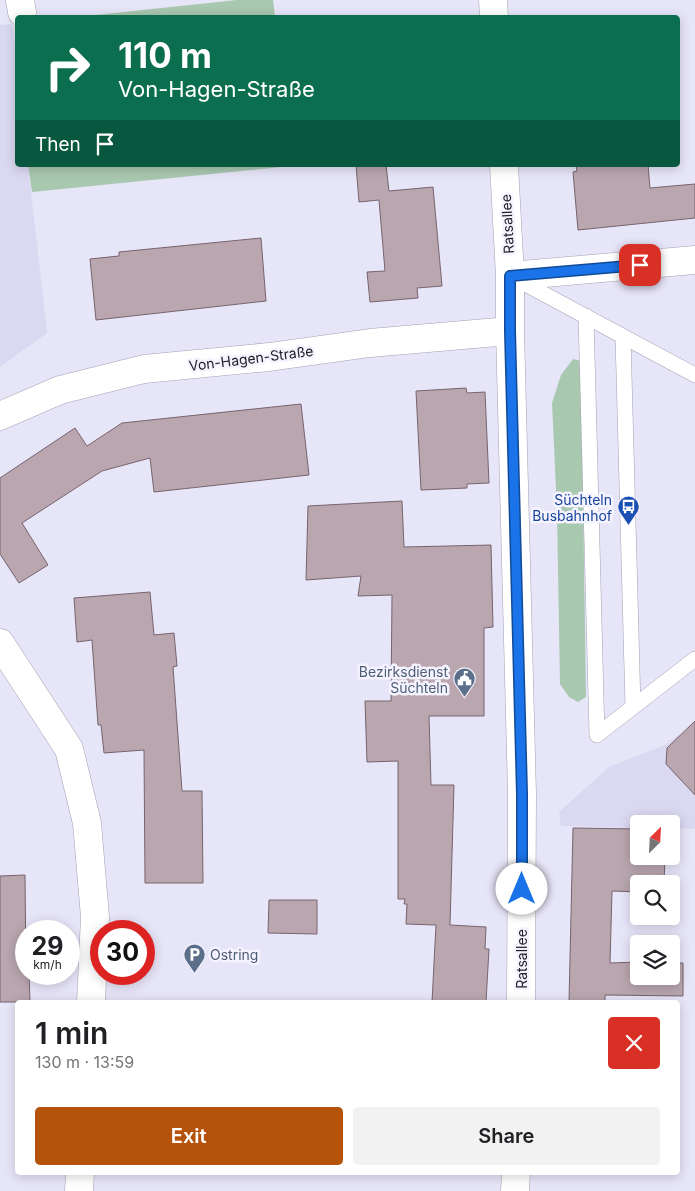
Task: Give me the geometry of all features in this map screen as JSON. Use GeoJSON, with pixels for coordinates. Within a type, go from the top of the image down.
{"type":"FeatureCollection","features":[{"type":"Feature","properties":{"kind":"street"},"geometry":{"type":"LineString","coordinates":[[493,0],[494,15]]}},
{"type":"Feature","properties":{"kind":"street","name":"Ratsallee"},"geometry":{"type":"LineString","coordinates":[[504,167],[510,276],[522,794],[521,1000]]}},
{"type":"Feature","properties":{"kind":"street"},"geometry":{"type":"LineString","coordinates":[[510,276],[695,260]]}},
{"type":"Feature","properties":{"kind":"street","name":"Von-Hagen-Straße"},"geometry":{"type":"LineString","coordinates":[[0,416],[60,390],[144,370],[269,357],[370,343],[510,331]]}},
{"type":"Feature","properties":{"kind":"street"},"geometry":{"type":"LineString","coordinates":[[0,643],[69,749],[86,823],[95,917],[91,1000]]}},
{"type":"Feature","properties":{"kind":"street"},"geometry":{"type":"LineString","coordinates":[[79,1191],[80,1175]]}},
{"type":"Feature","properties":{"kind":"street"},"geometry":{"type":"LineString","coordinates":[[515,1191],[516,1175]]}},
{"type":"Feature","properties":{"kind":"lane"},"geometry":{"type":"LineString","coordinates":[[510,276],[695,375]]}},
{"type":"Feature","properties":{"kind":"lane"},"geometry":{"type":"LineString","coordinates":[[586,316],[597,735],[695,659]]}},
{"type":"Feature","properties":{"kind":"lane"},"geometry":{"type":"LineString","coordinates":[[623,337],[632,707]]}},
{"type":"Feature","properties":{"kind":"shaded area"},"geometry":{"type":"Polygon","coordinates":[[[12,24],[15,47],[15,167],[28,167],[47,333],[0,367],[0,25],[12,24]]]}},
{"type":"Feature","properties":{"kind":"shaded area"},"geometry":{"type":"Polygon","coordinates":[[[678,735],[695,735],[695,829],[680,828],[680,815],[630,815],[630,828],[561,826],[559,812],[609,767],[665,745],[678,735]]]}},
{"type":"Feature","properties":{"kind":"green space"},"geometry":{"type":"Polygon","coordinates":[[[237,0],[273,0],[275,15],[96,15],[237,0]]]}},
{"type":"Feature","properties":{"kind":"green space"},"geometry":{"type":"Polygon","coordinates":[[[28,167],[280,167],[32,192],[28,167]]]}},
{"type":"Feature","properties":{"kind":"green space"},"geometry":{"type":"Polygon","coordinates":[[[573,359],[581,361],[586,697],[578,702],[569,697],[560,684],[557,511],[552,403],[561,375],[573,359]]]}},
{"type":"Feature","properties":{"kind":"building"},"geometry":{"type":"Polygon","coordinates":[[[356,167],[386,167],[389,191],[433,187],[442,286],[417,288],[418,298],[370,302],[367,272],[385,271],[379,200],[359,202],[356,167]]]}},
{"type":"Feature","properties":{"kind":"building"},"geometry":{"type":"Polygon","coordinates":[[[576,167],[648,167],[650,188],[695,184],[695,218],[578,230],[573,172],[577,171],[576,167]]]}},
{"type":"Feature","properties":{"kind":"building"},"geometry":{"type":"Polygon","coordinates":[[[261,238],[266,301],[96,320],[90,259],[119,256],[119,252],[261,238]]]}},
{"type":"Feature","properties":{"kind":"building"},"geometry":{"type":"Polygon","coordinates":[[[466,388],[467,393],[485,392],[489,483],[467,484],[467,488],[421,490],[416,391],[466,388]]]}},
{"type":"Feature","properties":{"kind":"building"},"geometry":{"type":"Polygon","coordinates":[[[301,404],[309,475],[154,492],[150,458],[102,471],[22,523],[48,565],[19,583],[0,554],[0,478],[75,428],[87,446],[122,423],[301,404]]]}},
{"type":"Feature","properties":{"kind":"building"},"geometry":{"type":"Polygon","coordinates":[[[402,501],[404,547],[491,545],[493,627],[484,628],[484,716],[429,716],[431,785],[454,785],[450,925],[486,927],[485,949],[489,949],[486,1000],[432,1000],[436,925],[406,924],[407,904],[404,904],[405,899],[398,899],[398,761],[367,762],[365,701],[391,701],[392,595],[358,596],[361,576],[306,580],[308,506],[402,501]]]}},
{"type":"Feature","properties":{"kind":"building"},"geometry":{"type":"Polygon","coordinates":[[[150,592],[154,635],[174,633],[177,666],[173,667],[182,791],[202,791],[203,883],[145,883],[144,750],[104,753],[101,725],[98,725],[92,640],[77,642],[74,598],[150,592]]]}},
{"type":"Feature","properties":{"kind":"building"},"geometry":{"type":"Polygon","coordinates":[[[695,721],[695,795],[666,764],[667,748],[695,721]]]}},
{"type":"Feature","properties":{"kind":"building"},"geometry":{"type":"Polygon","coordinates":[[[573,828],[630,829],[630,865],[665,865],[664,875],[630,875],[630,892],[612,891],[610,963],[630,962],[630,985],[680,985],[680,963],[683,963],[683,996],[605,995],[605,1000],[569,1000],[573,828]]]}},
{"type":"Feature","properties":{"kind":"building"},"geometry":{"type":"Polygon","coordinates":[[[25,875],[25,920],[15,920],[15,985],[29,985],[30,1000],[0,1002],[0,876],[25,875]]]}},
{"type":"Feature","properties":{"kind":"building"},"geometry":{"type":"Polygon","coordinates":[[[269,900],[317,900],[317,934],[268,933],[269,900]]]}},
{"type":"Feature","properties":{"kind":"place","name":"Süchteln Busbahnhof"},"geometry":{"type":"Point","coordinates":[628,526]}},
{"type":"Feature","properties":{"kind":"place","name":"Bezirksdienst Süchteln"},"geometry":{"type":"Point","coordinates":[464,698]}},
{"type":"Feature","properties":{"kind":"place","name":"Ostring"},"geometry":{"type":"Point","coordinates":[194,973]}},
{"type":"Feature","properties":{"kind":"route"},"geometry":{"type":"LineString","coordinates":[[522,889],[522,794],[510,276],[640,265]]}}]}
